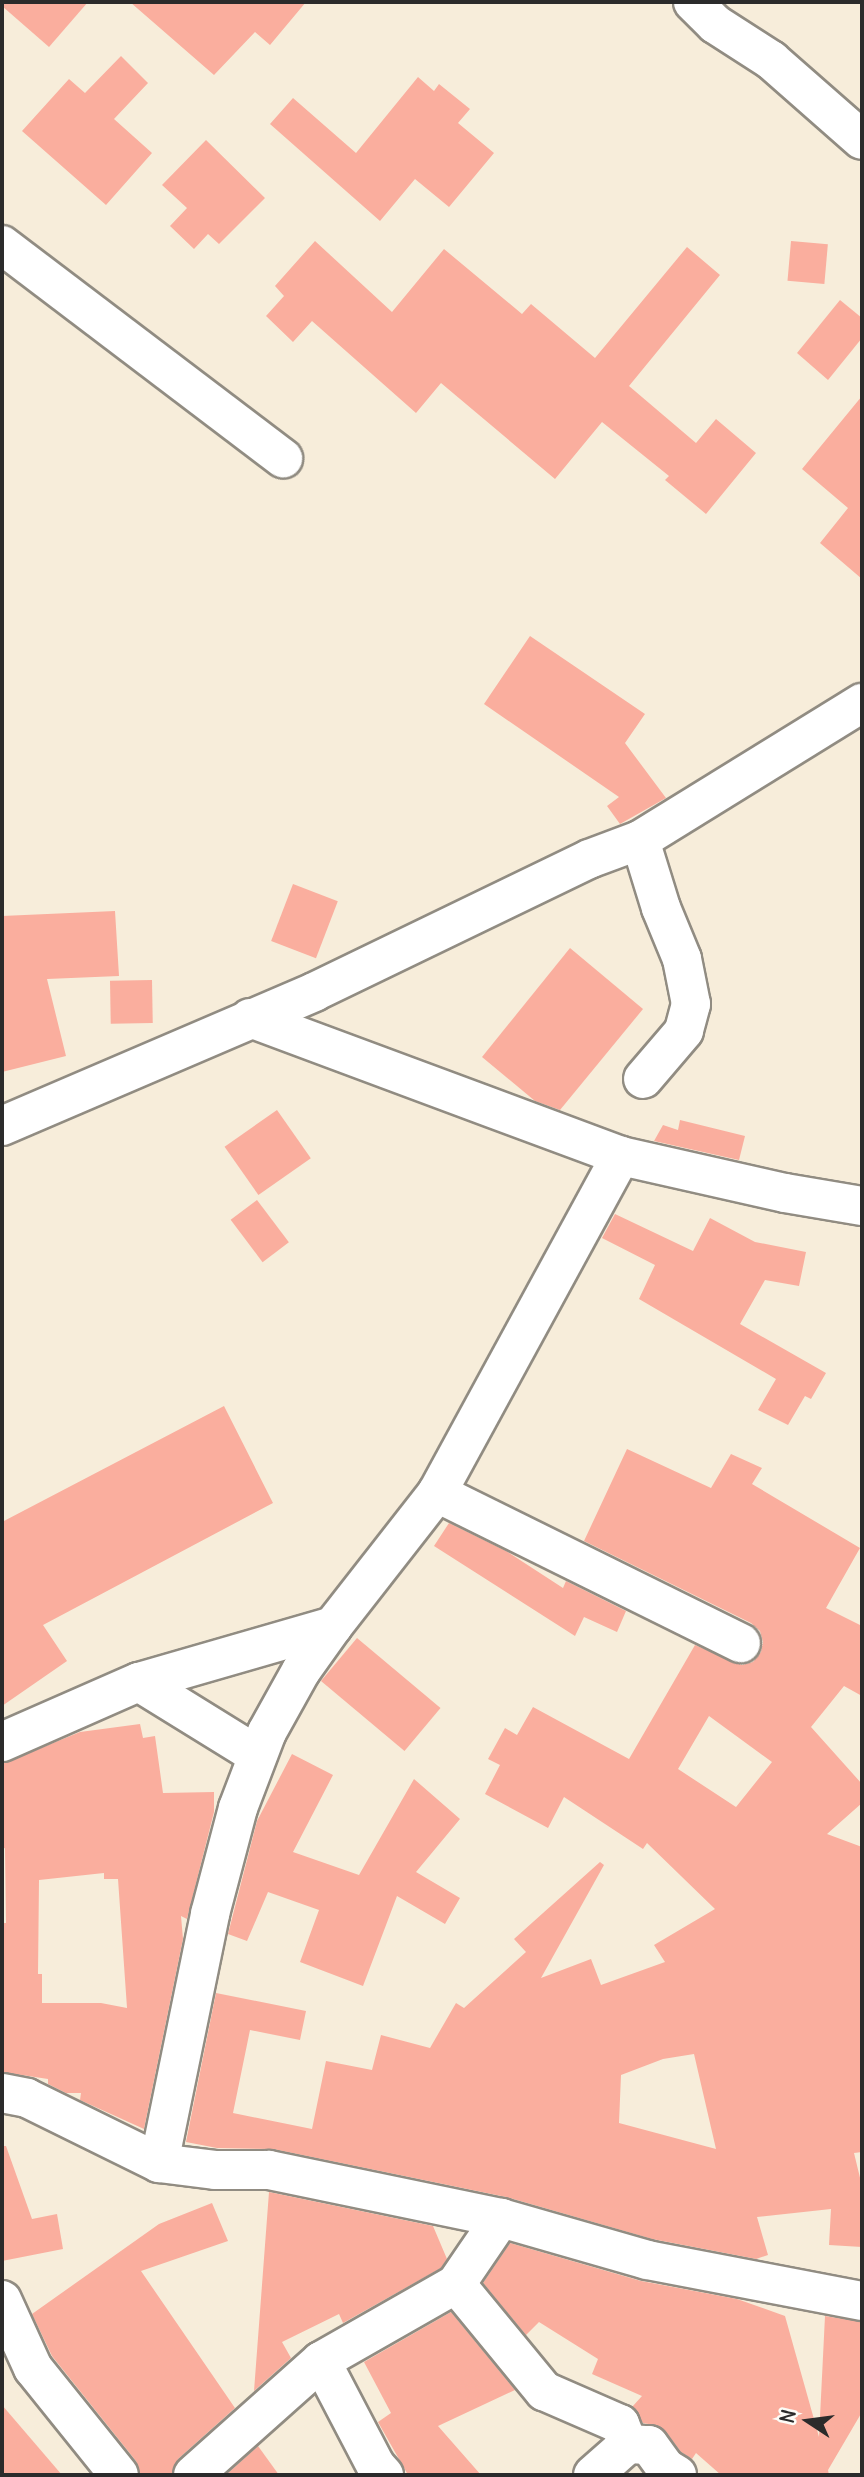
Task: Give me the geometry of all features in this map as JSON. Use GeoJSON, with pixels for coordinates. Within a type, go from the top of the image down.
{"type":"FeatureCollection","features":[{"type":"Feature","properties":{"kind":"street"},"geometry":{"type":"LineString","coordinates":[[692,2],[715,24],[771,60],[862,141]]}},
{"type":"Feature","properties":{"kind":"street"},"geometry":{"type":"LineString","coordinates":[[2,245],[283,458]]}},
{"type":"Feature","properties":{"kind":"street"},"geometry":{"type":"LineString","coordinates":[[2,1126],[314,992],[589,859],[640,840],[862,703]]}},
{"type":"Feature","properties":{"kind":"street"},"geometry":{"type":"LineString","coordinates":[[640,840],[661,908],[682,959],[691,1004],[684,1031],[643,1079]]}},
{"type":"Feature","properties":{"kind":"street"},"geometry":{"type":"LineString","coordinates":[[250,1018],[621,1156],[785,1193],[862,1206]]}},
{"type":"Feature","properties":{"kind":"street"},"geometry":{"type":"LineString","coordinates":[[159,2163],[210,1914],[238,1808],[257,1755],[301,1671],[437,1493],[621,1156]]}},
{"type":"Feature","properties":{"kind":"street"},"geometry":{"type":"LineString","coordinates":[[437,1493],[741,1643]]}},
{"type":"Feature","properties":{"kind":"street"},"geometry":{"type":"LineString","coordinates":[[2,1742],[139,1682],[333,1626]]}},
{"type":"Feature","properties":{"kind":"street"},"geometry":{"type":"LineString","coordinates":[[139,1682],[257,1755]]}},
{"type":"Feature","properties":{"kind":"street"},"geometry":{"type":"LineString","coordinates":[[2,2093],[27,2098],[159,2163],[215,2170],[269,2170],[500,2218],[647,2259],[862,2301]]}},
{"type":"Feature","properties":{"kind":"street"},"geometry":{"type":"LineString","coordinates":[[193,2475],[321,2361],[456,2284],[500,2218]]}},
{"type":"Feature","properties":{"kind":"street"},"geometry":{"type":"LineString","coordinates":[[456,2284],[544,2391],[620,2424],[628,2444]]}},
{"type":"Feature","properties":{"kind":"street"},"geometry":{"type":"LineString","coordinates":[[2,2300],[33,2368],[119,2475]]}},
{"type":"Feature","properties":{"kind":"street"},"geometry":{"type":"LineString","coordinates":[[321,2361],[376,2466],[384,2475]]}},
{"type":"Feature","properties":{"kind":"street"},"geometry":{"type":"LineString","coordinates":[[593,2475],[628,2444],[649,2445],[666,2468],[677,2475]]}},
{"type":"Feature","properties":{"kind":"building"},"geometry":{"type":"Polygon","coordinates":[[[2,2],[88,2],[49,47],[2,6],[2,2]]]}},
{"type":"Feature","properties":{"kind":"building"},"geometry":{"type":"Polygon","coordinates":[[[130,2],[306,2],[270,45],[255,32],[214,75],[130,2]]]}},
{"type":"Feature","properties":{"kind":"building"},"geometry":{"type":"Polygon","coordinates":[[[121,56],[148,83],[114,119],[152,153],[106,205],[22,131],[69,79],[85,93],[121,56]]]}},
{"type":"Feature","properties":{"kind":"building"},"geometry":{"type":"Polygon","coordinates":[[[418,77],[434,91],[439,84],[470,109],[458,123],[494,153],[449,207],[415,179],[380,221],[270,124],[293,98],[356,153],[418,77]]]}},
{"type":"Feature","properties":{"kind":"building"},"geometry":{"type":"Polygon","coordinates":[[[206,140],[265,198],[219,244],[208,234],[194,249],[170,226],[187,208],[162,185],[206,140]]]}},
{"type":"Feature","properties":{"kind":"building"},"geometry":{"type":"Polygon","coordinates":[[[315,241],[392,312],[444,249],[522,314],[531,304],[595,358],[687,247],[720,275],[629,386],[696,443],[716,419],[756,453],[706,514],[665,480],[669,476],[602,422],[555,479],[441,383],[416,413],[312,321],[293,342],[266,316],[284,296],[275,286],[315,241]]]}},
{"type":"Feature","properties":{"kind":"building"},"geometry":{"type":"Polygon","coordinates":[[[791,241],[828,244],[824,284],[788,281],[791,241]]]}},
{"type":"Feature","properties":{"kind":"building"},"geometry":{"type":"Polygon","coordinates":[[[840,300],[862,318],[862,338],[828,380],[797,353],[840,300]]]}},
{"type":"Feature","properties":{"kind":"building"},"geometry":{"type":"Polygon","coordinates":[[[862,396],[862,579],[820,543],[848,508],[802,469],[862,396]]]}},
{"type":"Feature","properties":{"kind":"building"},"geometry":{"type":"Polygon","coordinates":[[[530,636],[645,714],[625,743],[666,798],[620,824],[607,806],[619,797],[484,704],[530,636]]]}},
{"type":"Feature","properties":{"kind":"building"},"geometry":{"type":"Polygon","coordinates":[[[293,884],[338,901],[316,958],[271,941],[293,884]]]}},
{"type":"Feature","properties":{"kind":"building"},"geometry":{"type":"Polygon","coordinates":[[[115,911],[119,976],[47,979],[66,1056],[2,1072],[2,916],[115,911]]]}},
{"type":"Feature","properties":{"kind":"building"},"geometry":{"type":"Polygon","coordinates":[[[570,948],[643,1009],[560,1110],[535,1101],[482,1057],[570,948]]]}},
{"type":"Feature","properties":{"kind":"building"},"geometry":{"type":"Polygon","coordinates":[[[152,980],[153,1023],[111,1024],[110,981],[152,980]]]}},
{"type":"Feature","properties":{"kind":"building"},"geometry":{"type":"Polygon","coordinates":[[[277,1110],[311,1158],[258,1195],[225,1147],[277,1110]]]}},
{"type":"Feature","properties":{"kind":"building"},"geometry":{"type":"Polygon","coordinates":[[[680,1120],[745,1136],[739,1160],[654,1141],[663,1125],[678,1130],[680,1120]]]}},
{"type":"Feature","properties":{"kind":"building"},"geometry":{"type":"Polygon","coordinates":[[[257,1200],[289,1242],[263,1262],[231,1220],[257,1200]]]}},
{"type":"Feature","properties":{"kind":"building"},"geometry":{"type":"Polygon","coordinates":[[[615,1214],[693,1251],[710,1218],[755,1242],[806,1252],[799,1286],[765,1280],[740,1324],[826,1373],[811,1399],[805,1396],[788,1425],[758,1410],[776,1379],[639,1299],[655,1265],[602,1238],[615,1214]]]}},
{"type":"Feature","properties":{"kind":"building"},"geometry":{"type":"Polygon","coordinates":[[[224,1406],[273,1503],[43,1625],[67,1661],[2,1706],[2,1522],[224,1406]]]}},
{"type":"Feature","properties":{"kind":"building"},"geometry":{"type":"Polygon","coordinates":[[[627,1449],[711,1488],[731,1454],[762,1468],[752,1484],[860,1548],[826,1608],[862,1626],[862,1696],[844,1686],[811,1727],[862,1784],[862,1803],[827,1834],[862,1847],[862,2152],[854,2153],[862,2186],[862,2247],[829,2245],[831,2209],[757,2217],[768,2255],[756,2259],[652,2239],[506,2197],[273,2149],[217,2148],[186,2142],[216,1993],[306,2011],[300,2040],[250,2030],[233,2113],[312,2129],[326,2061],[372,2070],[381,2035],[430,2048],[456,2003],[464,2008],[526,1952],[514,1939],[600,1862],[604,1865],[541,1978],[591,1959],[601,1985],[665,1962],[654,1945],[715,1909],[647,1843],[643,1849],[564,1797],[548,1828],[485,1794],[500,1765],[488,1759],[505,1728],[517,1735],[533,1707],[629,1759],[695,1645],[742,1665],[753,1662],[761,1652],[763,1642],[760,1631],[751,1623],[584,1541],[627,1449]],[[709,1716],[678,1769],[736,1807],[772,1762],[709,1716]],[[694,2054],[663,2059],[621,2075],[619,2123],[716,2149],[694,2054]]]}},
{"type":"Feature","properties":{"kind":"building"},"geometry":{"type":"Polygon","coordinates":[[[449,1523],[506,1551],[563,1588],[566,1581],[626,1611],[617,1632],[584,1617],[575,1636],[434,1546],[449,1523]]]}},
{"type":"Feature","properties":{"kind":"building"},"geometry":{"type":"Polygon","coordinates":[[[357,1638],[440,1708],[405,1751],[321,1681],[357,1638]]]}},
{"type":"Feature","properties":{"kind":"building"},"geometry":{"type":"Polygon","coordinates":[[[140,1724],[143,1738],[155,1736],[163,1793],[214,1792],[214,1812],[187,1919],[181,1916],[183,1939],[144,2129],[80,2100],[81,2093],[66,2093],[48,2084],[48,2079],[2,2072],[2,1923],[6,1923],[5,1848],[2,1849],[2,1764],[80,1732],[140,1724]],[[104,1873],[39,1880],[38,1974],[42,1974],[42,2003],[101,2003],[127,2008],[118,1879],[104,1879],[104,1873]]]}},
{"type":"Feature","properties":{"kind":"building"},"geometry":{"type":"Polygon","coordinates":[[[292,1754],[333,1775],[293,1852],[359,1875],[414,1779],[460,1819],[416,1872],[460,1898],[445,1924],[397,1896],[363,1986],[300,1962],[319,1910],[268,1892],[247,1941],[228,1934],[257,1821],[292,1754]]]}},
{"type":"Feature","properties":{"kind":"building"},"geometry":{"type":"Polygon","coordinates":[[[2,2146],[6,2146],[32,2219],[57,2214],[63,2249],[2,2261],[2,2146]]]}},
{"type":"Feature","properties":{"kind":"building"},"geometry":{"type":"Polygon","coordinates":[[[269,2192],[433,2226],[447,2259],[441,2268],[343,2323],[339,2314],[282,2342],[291,2358],[254,2391],[269,2192]]]}},
{"type":"Feature","properties":{"kind":"building"},"geometry":{"type":"Polygon","coordinates":[[[212,2203],[228,2241],[141,2271],[235,2408],[178,2459],[172,2475],[140,2475],[136,2461],[52,2356],[32,2314],[159,2224],[212,2203]]]}},
{"type":"Feature","properties":{"kind":"building"},"geometry":{"type":"Polygon","coordinates":[[[510,2243],[641,2281],[737,2299],[785,2316],[819,2437],[825,2316],[862,2322],[862,2412],[828,2470],[829,2475],[721,2475],[696,2453],[692,2459],[681,2452],[659,2426],[643,2423],[632,2407],[642,2396],[592,2374],[598,2359],[539,2322],[526,2335],[483,2283],[510,2243]]]}},
{"type":"Feature","properties":{"kind":"building"},"geometry":{"type":"Polygon","coordinates":[[[451,2312],[515,2390],[438,2426],[481,2475],[408,2475],[378,2422],[391,2413],[364,2362],[451,2312]]]}},
{"type":"Feature","properties":{"kind":"building"},"geometry":{"type":"Polygon","coordinates":[[[2,2405],[62,2475],[2,2475],[2,2405]]]}},
{"type":"Feature","properties":{"kind":"building"},"geometry":{"type":"Polygon","coordinates":[[[258,2446],[279,2475],[226,2475],[258,2446]]]}}]}
